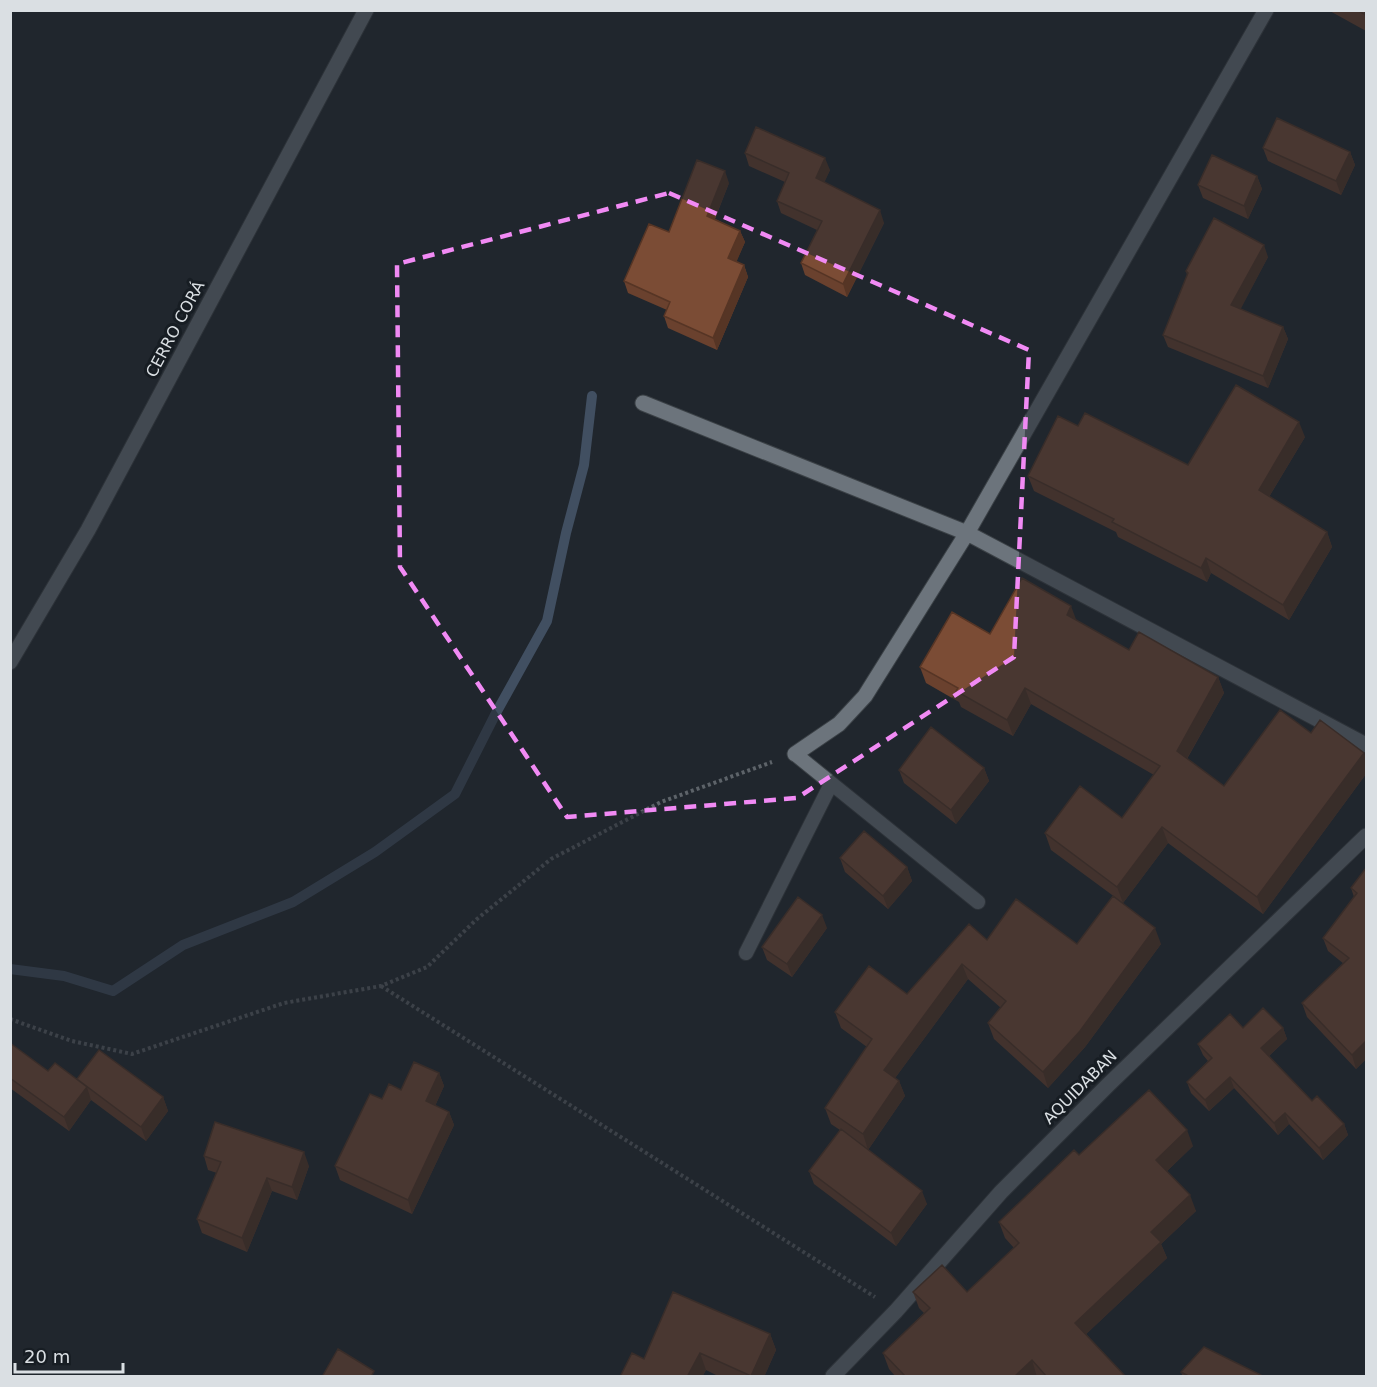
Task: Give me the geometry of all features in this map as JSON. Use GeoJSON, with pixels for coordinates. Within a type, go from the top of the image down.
{"type":"FeatureCollection","features":[{"type":"Feature","properties":{"kind":"street","name":"CERRO CORÁ"},"geometry":{"type":"LineString","coordinates":[[10,662],[88,530],[366,10]]}},
{"type":"Feature","properties":{"kind":"street"},"geometry":{"type":"LineString","coordinates":[[795,754],[839,724],[865,696],[967,533],[1266,10]]}},
{"type":"Feature","properties":{"kind":"street"},"geometry":{"type":"LineString","coordinates":[[643,403],[967,533],[1366,745]]}},
{"type":"Feature","properties":{"kind":"street","name":"AQUIDABAN"},"geometry":{"type":"LineString","coordinates":[[832,1377],[896,1311],[1001,1192],[1108,1084],[1366,836]]}},
{"type":"Feature","properties":{"kind":"lane"},"geometry":{"type":"LineString","coordinates":[[795,754],[978,902]]}},
{"type":"Feature","properties":{"kind":"lane"},"geometry":{"type":"LineString","coordinates":[[746,953],[831,784]]}},
{"type":"Feature","properties":{"kind":"path"},"geometry":{"type":"LineString","coordinates":[[10,1018],[72,1041],[132,1054],[284,1003],[381,986],[427,967],[477,920],[551,859],[661,801],[795,754]]}},
{"type":"Feature","properties":{"kind":"path"},"geometry":{"type":"LineString","coordinates":[[381,986],[896,1311]]}},
{"type":"Feature","properties":{"kind":"highlighted area"},"geometry":{"type":"Polygon","coordinates":[[[669,193],[1029,350],[1014,657],[797,798],[567,817],[400,567],[397,264],[669,193]]]}},
{"type":"Feature","properties":{"kind":"building"},"geometry":{"type":"Polygon","coordinates":[[[1277,118],[1350,152],[1336,181],[1263,148],[1277,118]]]}},
{"type":"Feature","properties":{"kind":"building"},"geometry":{"type":"Polygon","coordinates":[[[756,127],[825,158],[816,178],[880,210],[843,284],[801,263],[822,221],[777,201],[789,173],[745,153],[756,127]]]}},
{"type":"Feature","properties":{"kind":"building"},"geometry":{"type":"Polygon","coordinates":[[[1212,155],[1257,176],[1244,206],[1198,185],[1212,155]]]}},
{"type":"Feature","properties":{"kind":"building"},"geometry":{"type":"Polygon","coordinates":[[[697,160],[725,171],[707,216],[740,231],[728,258],[744,265],[713,338],[664,316],[670,302],[624,281],[649,224],[669,232],[697,160]]]}},
{"type":"Feature","properties":{"kind":"building"},"geometry":{"type":"Polygon","coordinates":[[[1214,218],[1264,245],[1231,305],[1283,327],[1263,376],[1163,335],[1188,273],[1186,271],[1214,218]]]}},
{"type":"Feature","properties":{"kind":"building"},"geometry":{"type":"Polygon","coordinates":[[[1236,385],[1299,422],[1259,490],[1327,532],[1283,605],[1206,558],[1201,568],[1112,522],[1114,519],[1028,476],[1058,416],[1078,426],[1085,413],[1188,465],[1236,385]]]}},
{"type":"Feature","properties":{"kind":"building"},"geometry":{"type":"Polygon","coordinates":[[[1022,578],[1071,606],[1067,615],[1129,650],[1139,632],[1218,677],[1177,751],[1224,786],[1280,710],[1311,733],[1320,720],[1364,753],[1257,897],[1162,827],[1117,887],[1045,833],[1080,786],[1122,818],[1160,766],[1025,688],[1007,720],[956,691],[958,688],[920,667],[952,612],[990,634],[1022,578]]]}},
{"type":"Feature","properties":{"kind":"building"},"geometry":{"type":"Polygon","coordinates":[[[931,727],[984,768],[951,810],[899,770],[931,727]]]}},
{"type":"Feature","properties":{"kind":"building"},"geometry":{"type":"Polygon","coordinates":[[[864,831],[907,867],[883,896],[840,858],[864,831]]]}},
{"type":"Feature","properties":{"kind":"building"},"geometry":{"type":"Polygon","coordinates":[[[1366,868],[1366,1041],[1352,1055],[1302,1003],[1349,958],[1323,938],[1357,893],[1351,888],[1366,868]]]}},
{"type":"Feature","properties":{"kind":"building"},"geometry":{"type":"Polygon","coordinates":[[[1113,896],[1155,928],[1080,1031],[1043,1072],[988,1023],[1006,1001],[962,964],[884,1070],[899,1081],[863,1134],[825,1108],[872,1039],[835,1012],[869,966],[907,994],[969,924],[987,940],[1016,899],[1077,944],[1113,896]]]}},
{"type":"Feature","properties":{"kind":"building"},"geometry":{"type":"Polygon","coordinates":[[[798,897],[822,915],[787,964],[762,947],[798,897]]]}},
{"type":"Feature","properties":{"kind":"building"},"geometry":{"type":"Polygon","coordinates":[[[1263,1008],[1283,1028],[1261,1048],[1312,1101],[1317,1096],[1344,1124],[1319,1148],[1285,1113],[1274,1123],[1230,1077],[1205,1100],[1187,1082],[1212,1058],[1198,1044],[1230,1014],[1243,1028],[1263,1008]]]}},
{"type":"Feature","properties":{"kind":"building"},"geometry":{"type":"Polygon","coordinates":[[[10,1043],[48,1071],[55,1063],[87,1087],[64,1117],[10,1078],[10,1043]]]}},
{"type":"Feature","properties":{"kind":"building"},"geometry":{"type":"Polygon","coordinates":[[[99,1050],[163,1097],[141,1127],[77,1079],[99,1050]]]}},
{"type":"Feature","properties":{"kind":"building"},"geometry":{"type":"Polygon","coordinates":[[[414,1062],[439,1073],[426,1101],[449,1112],[408,1200],[335,1166],[370,1094],[382,1099],[389,1084],[401,1090],[414,1062]]]}},
{"type":"Feature","properties":{"kind":"building"},"geometry":{"type":"Polygon","coordinates":[[[1149,1090],[1187,1130],[1156,1160],[1190,1195],[1151,1232],[1161,1242],[1075,1323],[1126,1377],[1047,1377],[1032,1360],[1014,1377],[906,1377],[883,1353],[930,1308],[913,1292],[942,1265],[967,1292],[1019,1243],[999,1222],[1074,1150],[1079,1155],[1149,1090]]]}},
{"type":"Feature","properties":{"kind":"building"},"geometry":{"type":"Polygon","coordinates":[[[215,1122],[304,1152],[292,1187],[267,1178],[242,1238],[197,1219],[221,1162],[204,1156],[215,1122]]]}},
{"type":"Feature","properties":{"kind":"building"},"geometry":{"type":"Polygon","coordinates":[[[841,1129],[922,1191],[891,1233],[809,1171],[841,1129]]]}},
{"type":"Feature","properties":{"kind":"building"},"geometry":{"type":"Polygon","coordinates":[[[673,1292],[770,1334],[751,1376],[700,1353],[687,1377],[620,1377],[632,1353],[644,1359],[673,1292]]]}},
{"type":"Feature","properties":{"kind":"building"},"geometry":{"type":"Polygon","coordinates":[[[1204,1347],[1261,1375],[1260,1377],[1190,1377],[1181,1372],[1204,1347]]]}},
{"type":"Feature","properties":{"kind":"building"},"geometry":{"type":"Polygon","coordinates":[[[338,1349],[374,1371],[371,1377],[322,1377],[338,1349]]]}},
{"type":"Feature","properties":{"kind":"waterway"},"geometry":{"type":"LineString","coordinates":[[10,969],[64,976],[113,991],[183,945],[293,902],[375,852],[455,794],[496,713],[547,621],[566,533],[584,465],[592,396]]}}]}
